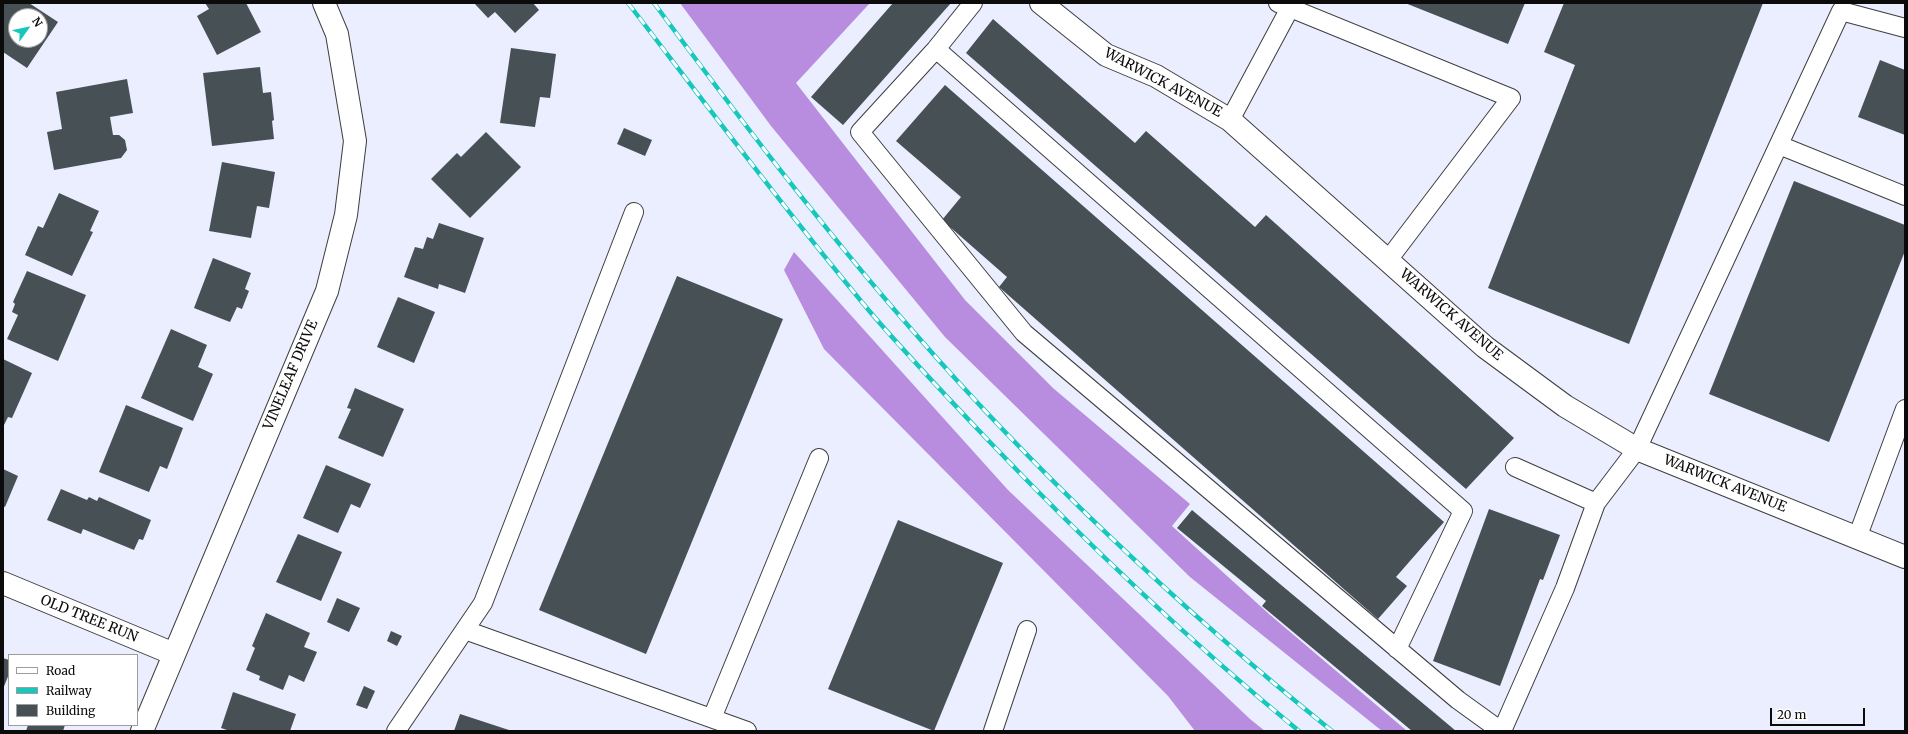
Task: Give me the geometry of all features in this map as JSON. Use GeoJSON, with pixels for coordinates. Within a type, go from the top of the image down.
{"type":"FeatureCollection","features":[{"type":"Feature","properties":{"kind":"street","name":"VINELEAF DRIVE"},"geometry":{"type":"LineString","coordinates":[[142,731],[327,291],[346,215],[354,141],[337,34],[324,3]]}},
{"type":"Feature","properties":{"kind":"street","name":"WARWICK AVENUE"},"geometry":{"type":"LineString","coordinates":[[1041,3],[1106,55],[1156,76],[1230,120],[1485,347],[1565,406],[1637,449],[1905,557]]}},
{"type":"Feature","properties":{"kind":"street","name":"OLD TREE RUN"},"geometry":{"type":"LineString","coordinates":[[3,583],[174,654]]}},
{"type":"Feature","properties":{"kind":"lane"},"geometry":{"type":"LineString","coordinates":[[973,3],[936,49],[860,132],[1024,333],[1458,700],[1502,731],[1565,588],[1596,503],[1637,449],[1841,11],[1905,28]]}},
{"type":"Feature","properties":{"kind":"lane"},"geometry":{"type":"LineString","coordinates":[[1230,120],[1284,5],[1511,98],[1388,260]]}},
{"type":"Feature","properties":{"kind":"lane"},"geometry":{"type":"LineString","coordinates":[[936,49],[1463,511],[1397,649]]}},
{"type":"Feature","properties":{"kind":"lane"},"geometry":{"type":"LineString","coordinates":[[1778,144],[1905,196]]}},
{"type":"Feature","properties":{"kind":"lane"},"geometry":{"type":"LineString","coordinates":[[396,731],[484,603],[634,212]]}},
{"type":"Feature","properties":{"kind":"lane"},"geometry":{"type":"LineString","coordinates":[[1857,538],[1905,409]]}},
{"type":"Feature","properties":{"kind":"lane"},"geometry":{"type":"LineString","coordinates":[[712,718],[819,458]]}},
{"type":"Feature","properties":{"kind":"lane"},"geometry":{"type":"LineString","coordinates":[[1515,467],[1596,503]]}},
{"type":"Feature","properties":{"kind":"lane"},"geometry":{"type":"LineString","coordinates":[[465,630],[747,731]]}},
{"type":"Feature","properties":{"kind":"lane"},"geometry":{"type":"LineString","coordinates":[[993,731],[1027,630]]}},
{"type":"Feature","properties":{"kind":"shaded area"},"geometry":{"type":"Polygon","coordinates":[[[680,3],[870,3],[796,83],[965,300],[1053,388],[1190,504],[1172,526],[1269,614],[1407,731],[1382,731],[1190,577],[945,337],[771,126],[680,3]]]}},
{"type":"Feature","properties":{"kind":"shaded area"},"geometry":{"type":"Polygon","coordinates":[[[794,252],[1008,490],[1250,719],[1265,731],[1195,731],[1168,696],[824,349],[784,270],[794,252]]]}},
{"type":"Feature","properties":{"kind":"building"},"geometry":{"type":"Polygon","coordinates":[[[3,3],[29,3],[37,8],[8,8],[8,48],[40,48],[27,68],[3,52],[3,3]]]}},
{"type":"Feature","properties":{"kind":"building"},"geometry":{"type":"Polygon","coordinates":[[[205,3],[246,3],[261,32],[217,55],[197,16],[209,9],[205,3]]]}},
{"type":"Feature","properties":{"kind":"building"},"geometry":{"type":"Polygon","coordinates":[[[474,3],[533,3],[539,10],[515,33],[495,12],[488,18],[474,3]]]}},
{"type":"Feature","properties":{"kind":"building"},"geometry":{"type":"Polygon","coordinates":[[[893,3],[951,3],[843,125],[811,97],[893,3]]]}},
{"type":"Feature","properties":{"kind":"building"},"geometry":{"type":"Polygon","coordinates":[[[1405,3],[1525,3],[1508,44],[1405,3]]]}},
{"type":"Feature","properties":{"kind":"building"},"geometry":{"type":"Polygon","coordinates":[[[1564,3],[1763,3],[1629,344],[1488,288],[1575,65],[1544,52],[1564,3]]]}},
{"type":"Feature","properties":{"kind":"building"},"geometry":{"type":"Polygon","coordinates":[[[48,15],[58,22],[48,37],[48,15]]]}},
{"type":"Feature","properties":{"kind":"building"},"geometry":{"type":"Polygon","coordinates":[[[993,19],[1135,143],[1146,131],[1255,227],[1266,215],[1514,438],[1466,489],[966,53],[993,19]]]}},
{"type":"Feature","properties":{"kind":"building"},"geometry":{"type":"Polygon","coordinates":[[[511,48],[556,54],[550,98],[540,97],[535,127],[500,123],[511,48]]]}},
{"type":"Feature","properties":{"kind":"building"},"geometry":{"type":"Polygon","coordinates":[[[1880,60],[1905,70],[1905,135],[1858,117],[1880,60]]]}},
{"type":"Feature","properties":{"kind":"building"},"geometry":{"type":"Polygon","coordinates":[[[260,67],[263,93],[271,92],[274,120],[272,121],[274,139],[212,146],[203,73],[260,67]]]}},
{"type":"Feature","properties":{"kind":"building"},"geometry":{"type":"Polygon","coordinates":[[[127,79],[133,113],[110,117],[113,135],[119,135],[125,140],[127,150],[121,158],[54,170],[47,132],[62,129],[56,92],[127,79]]]}},
{"type":"Feature","properties":{"kind":"building"},"geometry":{"type":"Polygon","coordinates":[[[945,85],[1444,522],[1396,577],[1407,586],[1378,619],[999,287],[1007,277],[942,220],[961,197],[896,141],[945,85]]]}},
{"type":"Feature","properties":{"kind":"building"},"geometry":{"type":"Polygon","coordinates":[[[624,128],[652,140],[645,156],[617,144],[624,128]]]}},
{"type":"Feature","properties":{"kind":"building"},"geometry":{"type":"Polygon","coordinates":[[[486,132],[521,167],[470,218],[431,179],[457,153],[461,157],[486,132]]]}},
{"type":"Feature","properties":{"kind":"building"},"geometry":{"type":"Polygon","coordinates":[[[222,162],[275,172],[269,208],[257,206],[251,238],[209,231],[222,162]]]}},
{"type":"Feature","properties":{"kind":"building"},"geometry":{"type":"Polygon","coordinates":[[[1794,181],[1905,225],[1905,251],[1829,442],[1709,394],[1794,181]]]}},
{"type":"Feature","properties":{"kind":"building"},"geometry":{"type":"Polygon","coordinates":[[[59,193],[99,211],[90,231],[93,232],[72,276],[25,255],[38,226],[43,228],[59,193]]]}},
{"type":"Feature","properties":{"kind":"building"},"geometry":{"type":"Polygon","coordinates":[[[439,223],[484,238],[465,293],[439,284],[438,289],[404,277],[415,247],[423,249],[427,237],[433,239],[439,223]]]}},
{"type":"Feature","properties":{"kind":"building"},"geometry":{"type":"Polygon","coordinates":[[[213,258],[251,273],[245,289],[249,291],[242,309],[237,307],[230,322],[194,308],[213,258]]]}},
{"type":"Feature","properties":{"kind":"building"},"geometry":{"type":"Polygon","coordinates":[[[27,271],[86,295],[58,361],[7,339],[18,315],[12,312],[15,304],[13,302],[27,271]]]}},
{"type":"Feature","properties":{"kind":"building"},"geometry":{"type":"Polygon","coordinates":[[[677,276],[783,319],[646,654],[539,610],[677,276]]]}},
{"type":"Feature","properties":{"kind":"building"},"geometry":{"type":"Polygon","coordinates":[[[398,297],[435,312],[414,363],[377,347],[398,297]]]}},
{"type":"Feature","properties":{"kind":"building"},"geometry":{"type":"Polygon","coordinates":[[[171,329],[207,345],[198,367],[213,374],[193,421],[141,398],[171,329]]]}},
{"type":"Feature","properties":{"kind":"building"},"geometry":{"type":"Polygon","coordinates":[[[3,359],[32,373],[12,418],[8,417],[3,427],[3,359]]]}},
{"type":"Feature","properties":{"kind":"building"},"geometry":{"type":"Polygon","coordinates":[[[355,388],[404,409],[383,457],[338,438],[351,409],[347,408],[355,388]]]}},
{"type":"Feature","properties":{"kind":"building"},"geometry":{"type":"Polygon","coordinates":[[[126,405],[183,428],[167,469],[160,466],[149,492],[99,472],[126,405]]]}},
{"type":"Feature","properties":{"kind":"building"},"geometry":{"type":"Polygon","coordinates":[[[326,465],[371,484],[360,508],[351,504],[338,533],[303,518],[326,465]]]}},
{"type":"Feature","properties":{"kind":"building"},"geometry":{"type":"Polygon","coordinates":[[[3,469],[18,476],[5,507],[3,506],[3,469]]]}},
{"type":"Feature","properties":{"kind":"building"},"geometry":{"type":"Polygon","coordinates":[[[61,489],[87,500],[89,497],[97,501],[99,497],[151,520],[143,540],[139,539],[134,550],[83,529],[81,534],[47,520],[61,489]]]}},
{"type":"Feature","properties":{"kind":"building"},"geometry":{"type":"Polygon","coordinates":[[[1489,509],[1560,535],[1543,580],[1540,579],[1500,686],[1433,661],[1489,509]]]}},
{"type":"Feature","properties":{"kind":"building"},"geometry":{"type":"Polygon","coordinates":[[[1192,510],[1456,731],[1412,731],[1262,606],[1266,601],[1177,528],[1192,510]]]}},
{"type":"Feature","properties":{"kind":"building"},"geometry":{"type":"Polygon","coordinates":[[[898,520],[1003,563],[934,731],[828,689],[898,520]]]}},
{"type":"Feature","properties":{"kind":"building"},"geometry":{"type":"Polygon","coordinates":[[[298,534],[342,552],[321,601],[276,582],[298,534]]]}},
{"type":"Feature","properties":{"kind":"building"},"geometry":{"type":"Polygon","coordinates":[[[337,598],[360,608],[349,632],[327,622],[337,598]]]}},
{"type":"Feature","properties":{"kind":"building"},"geometry":{"type":"Polygon","coordinates":[[[266,613],[310,633],[304,647],[317,652],[304,682],[289,675],[283,690],[259,680],[260,676],[246,670],[255,648],[252,646],[266,613]]]}},
{"type":"Feature","properties":{"kind":"building"},"geometry":{"type":"Polygon","coordinates":[[[391,631],[402,636],[397,646],[387,641],[391,631]]]}},
{"type":"Feature","properties":{"kind":"building"},"geometry":{"type":"Polygon","coordinates":[[[3,658],[8,660],[8,676],[3,689],[3,658]]]}},
{"type":"Feature","properties":{"kind":"building"},"geometry":{"type":"Polygon","coordinates":[[[364,686],[375,691],[367,709],[356,705],[364,686]]]}},
{"type":"Feature","properties":{"kind":"building"},"geometry":{"type":"Polygon","coordinates":[[[233,692],[296,714],[290,731],[230,731],[221,728],[233,692]]]}},
{"type":"Feature","properties":{"kind":"building"},"geometry":{"type":"Polygon","coordinates":[[[460,714],[512,731],[454,731],[460,714]]]}},
{"type":"Feature","properties":{"kind":"building"},"geometry":{"type":"Polygon","coordinates":[[[28,726],[65,726],[63,731],[26,731],[28,726]]]}},
{"type":"Feature","properties":{"kind":"railway"},"geometry":{"type":"LineString","coordinates":[[628,3],[809,237],[899,345],[986,438],[1099,552],[1217,661],[1299,731]]}},
{"type":"Feature","properties":{"kind":"railway"},"geometry":{"type":"LineString","coordinates":[[654,3],[812,210],[878,291],[960,384],[1010,437],[1113,540],[1166,589],[1276,685],[1332,731]]}}]}
